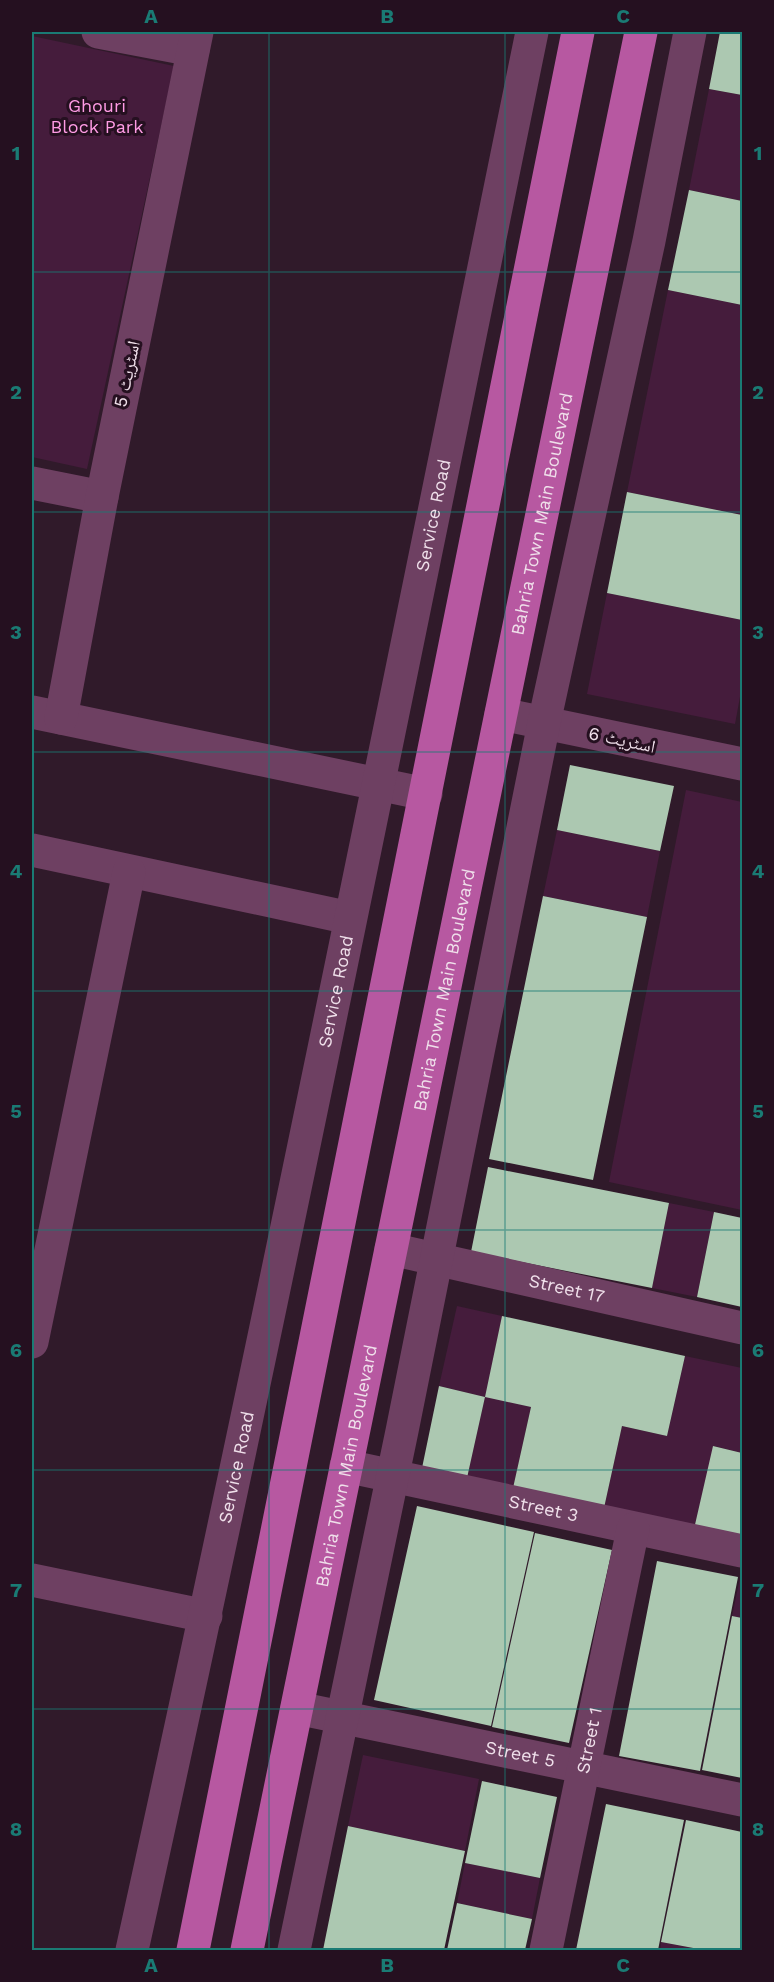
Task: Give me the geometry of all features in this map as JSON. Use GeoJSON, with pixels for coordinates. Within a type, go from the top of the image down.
{"type":"FeatureCollection","features":[{"type":"Feature","properties":{"kind":"main road"},"geometry":{"type":"LineString","coordinates":[[193,1950],[578,32]]}},
{"type":"Feature","properties":{"kind":"main road","name":"Bahria Town Main Boulevard"},"geometry":{"type":"LineString","coordinates":[[247,1950],[641,32]]}},
{"type":"Feature","properties":{"kind":"street"},"geometry":{"type":"LineString","coordinates":[[98,32],[195,41]]}},
{"type":"Feature","properties":{"kind":"street","name":"Service Road"},"geometry":{"type":"LineString","coordinates":[[132,1950],[206,1616],[532,32]]}},
{"type":"Feature","properties":{"kind":"street"},"geometry":{"type":"LineString","coordinates":[[294,1950],[544,723],[649,242],[690,32]]}},
{"type":"Feature","properties":{"kind":"street","name":"اسٹریٹ 5"},"geometry":{"type":"LineString","coordinates":[[46,715],[102,497],[195,41]]}},
{"type":"Feature","properties":{"kind":"street"},"geometry":{"type":"LineString","coordinates":[[32,483],[102,497]]}},
{"type":"Feature","properties":{"kind":"street","name":"اسٹریٹ 6"},"geometry":{"type":"LineString","coordinates":[[501,714],[742,764]]}},
{"type":"Feature","properties":{"kind":"street"},"geometry":{"type":"LineString","coordinates":[[46,715],[426,794]]}},
{"type":"Feature","properties":{"kind":"street"},"geometry":{"type":"LineString","coordinates":[[32,850],[350,918]]}},
{"type":"Feature","properties":{"kind":"street"},"geometry":{"type":"LineString","coordinates":[[32,1342],[129,872]]}},
{"type":"Feature","properties":{"kind":"street","name":"Street 17"},"geometry":{"type":"LineString","coordinates":[[391,1249],[742,1328]]}},
{"type":"Feature","properties":{"kind":"street","name":"Street 3"},"geometry":{"type":"LineString","coordinates":[[346,1466],[742,1551]]}},
{"type":"Feature","properties":{"kind":"street","name":"Street 1"},"geometry":{"type":"LineString","coordinates":[[546,1950],[633,1529]]}},
{"type":"Feature","properties":{"kind":"street"},"geometry":{"type":"LineString","coordinates":[[32,1580],[206,1616]]}},
{"type":"Feature","properties":{"kind":"street","name":"Street 5"},"geometry":{"type":"LineString","coordinates":[[297,1708],[742,1800]]}},
{"type":"Feature","properties":{"kind":"green space","name":"Ghouri Block Park"},"geometry":{"type":"Polygon","coordinates":[[[32,36],[174,66],[87,469],[32,457],[32,36]]]}},
{"type":"Feature","properties":{"kind":"green space"},"geometry":{"type":"Polygon","coordinates":[[[709,89],[742,95],[742,201],[689,190],[709,89]]]}},
{"type":"Feature","properties":{"kind":"green space"},"geometry":{"type":"Polygon","coordinates":[[[668,290],[742,305],[742,515],[627,492],[668,290]]]}},
{"type":"Feature","properties":{"kind":"green space"},"geometry":{"type":"Polygon","coordinates":[[[607,593],[742,620],[742,686],[735,724],[587,694],[607,593]]]}},
{"type":"Feature","properties":{"kind":"green space"},"geometry":{"type":"Polygon","coordinates":[[[686,790],[742,802],[742,1210],[609,1182],[686,790]]]}},
{"type":"Feature","properties":{"kind":"green space"},"geometry":{"type":"Polygon","coordinates":[[[557,830],[660,851],[647,917],[543,896],[557,830]]]}},
{"type":"Feature","properties":{"kind":"green space"},"geometry":{"type":"Polygon","coordinates":[[[669,1203],[714,1212],[697,1297],[652,1288],[669,1203]]]}},
{"type":"Feature","properties":{"kind":"green space"},"geometry":{"type":"Polygon","coordinates":[[[457,1306],[502,1316],[486,1396],[531,1407],[513,1488],[467,1478],[485,1397],[439,1386],[457,1306]]]}},
{"type":"Feature","properties":{"kind":"green space"},"geometry":{"type":"Polygon","coordinates":[[[685,1356],[742,1368],[742,1453],[714,1446],[694,1529],[604,1508],[622,1426],[667,1436],[685,1356]]]}},
{"type":"Feature","properties":{"kind":"green space"},"geometry":{"type":"Polygon","coordinates":[[[740,1578],[742,1578],[742,1618],[732,1616],[740,1578]]]}},
{"type":"Feature","properties":{"kind":"green space"},"geometry":{"type":"Polygon","coordinates":[[[363,1755],[479,1779],[465,1851],[348,1826],[363,1755]]]}},
{"type":"Feature","properties":{"kind":"green space"},"geometry":{"type":"Polygon","coordinates":[[[465,1863],[540,1878],[532,1919],[457,1903],[465,1863]]]}},
{"type":"Feature","properties":{"kind":"green space"},"geometry":{"type":"Polygon","coordinates":[[[661,1942],[704,1950],[660,1950],[661,1942]]]}},
{"type":"Feature","properties":{"kind":"building"},"geometry":{"type":"Polygon","coordinates":[[[720,32],[742,32],[742,95],[709,89],[720,32]]]}},
{"type":"Feature","properties":{"kind":"building"},"geometry":{"type":"Polygon","coordinates":[[[689,190],[742,201],[742,305],[668,290],[689,190]]]}},
{"type":"Feature","properties":{"kind":"building"},"geometry":{"type":"Polygon","coordinates":[[[627,492],[742,515],[742,620],[607,593],[627,492]]]}},
{"type":"Feature","properties":{"kind":"building"},"geometry":{"type":"Polygon","coordinates":[[[570,765],[674,786],[660,851],[557,830],[570,765]]]}},
{"type":"Feature","properties":{"kind":"building"},"geometry":{"type":"Polygon","coordinates":[[[543,896],[647,917],[593,1180],[489,1159],[543,896]]]}},
{"type":"Feature","properties":{"kind":"building"},"geometry":{"type":"Polygon","coordinates":[[[488,1167],[669,1203],[652,1288],[471,1252],[488,1167]]]}},
{"type":"Feature","properties":{"kind":"building"},"geometry":{"type":"Polygon","coordinates":[[[714,1212],[742,1218],[742,1307],[697,1297],[714,1212]]]}},
{"type":"Feature","properties":{"kind":"building"},"geometry":{"type":"Polygon","coordinates":[[[502,1316],[685,1356],[667,1436],[622,1426],[604,1508],[513,1488],[531,1407],[485,1397],[502,1316]]]}},
{"type":"Feature","properties":{"kind":"building"},"geometry":{"type":"Polygon","coordinates":[[[439,1386],[485,1397],[467,1478],[422,1468],[439,1386]]]}},
{"type":"Feature","properties":{"kind":"building"},"geometry":{"type":"Polygon","coordinates":[[[713,1446],[742,1453],[742,1539],[694,1529],[713,1446]]]}},
{"type":"Feature","properties":{"kind":"building"},"geometry":{"type":"Polygon","coordinates":[[[417,1506],[534,1532],[491,1726],[374,1700],[417,1506]]]}},
{"type":"Feature","properties":{"kind":"building"},"geometry":{"type":"Polygon","coordinates":[[[535,1533],[612,1550],[569,1743],[492,1727],[535,1533]]]}},
{"type":"Feature","properties":{"kind":"building"},"geometry":{"type":"Polygon","coordinates":[[[657,1561],[738,1577],[700,1771],[619,1756],[657,1561]]]}},
{"type":"Feature","properties":{"kind":"building"},"geometry":{"type":"Polygon","coordinates":[[[732,1616],[742,1618],[742,1778],[702,1770],[732,1616]]]}},
{"type":"Feature","properties":{"kind":"building"},"geometry":{"type":"Polygon","coordinates":[[[482,1781],[557,1797],[540,1878],[465,1863],[482,1781]]]}},
{"type":"Feature","properties":{"kind":"building"},"geometry":{"type":"Polygon","coordinates":[[[606,1804],[684,1820],[658,1950],[576,1950],[606,1804]]]}},
{"type":"Feature","properties":{"kind":"building"},"geometry":{"type":"Polygon","coordinates":[[[686,1820],[742,1832],[742,1950],[704,1950],[661,1942],[686,1820]]]}},
{"type":"Feature","properties":{"kind":"building"},"geometry":{"type":"Polygon","coordinates":[[[348,1826],[465,1851],[444,1950],[323,1950],[348,1826]]]}},
{"type":"Feature","properties":{"kind":"building"},"geometry":{"type":"Polygon","coordinates":[[[457,1903],[532,1919],[525,1950],[447,1950],[457,1903]]]}}]}
